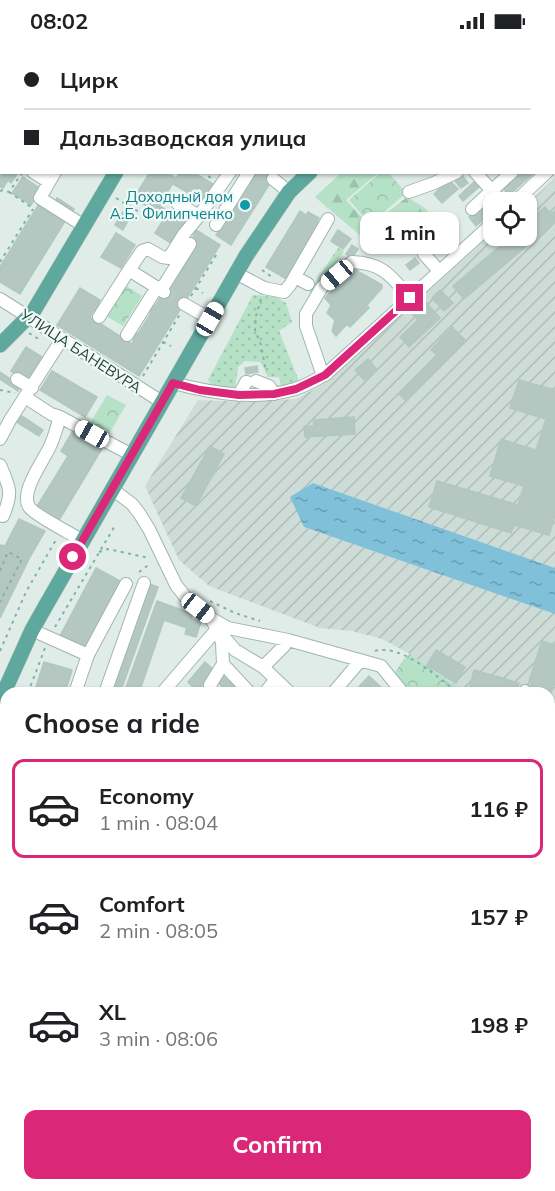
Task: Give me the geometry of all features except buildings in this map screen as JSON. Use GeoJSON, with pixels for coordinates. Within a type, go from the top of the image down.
{"type":"FeatureCollection","features":[{"type":"Feature","properties":{"kind":"main road"},"geometry":{"type":"LineString","coordinates":[[0,345],[28,317],[115,174]]}},
{"type":"Feature","properties":{"kind":"main road"},"geometry":{"type":"LineString","coordinates":[[6,687],[32,630],[237,273],[289,192],[308,174]]}},
{"type":"Feature","properties":{"kind":"street"},"geometry":{"type":"LineString","coordinates":[[99,317],[142,251],[148,249],[162,257],[169,258],[229,174]]}},
{"type":"Feature","properties":{"kind":"street"},"geometry":{"type":"LineString","coordinates":[[216,225],[248,174]]}},
{"type":"Feature","properties":{"kind":"street"},"geometry":{"type":"LineString","coordinates":[[409,192],[453,174]]}},
{"type":"Feature","properties":{"kind":"street"},"geometry":{"type":"LineString","coordinates":[[478,174],[492,190]]}},
{"type":"Feature","properties":{"kind":"street"},"geometry":{"type":"LineString","coordinates":[[471,210],[510,174]]}},
{"type":"Feature","properties":{"kind":"street"},"geometry":{"type":"LineString","coordinates":[[525,192],[545,174]]}},
{"type":"Feature","properties":{"kind":"street"},"geometry":{"type":"LineString","coordinates":[[44,175],[37,203],[84,226]]}},
{"type":"Feature","properties":{"kind":"street"},"geometry":{"type":"LineString","coordinates":[[273,179],[289,192]]}},
{"type":"Feature","properties":{"kind":"street"},"geometry":{"type":"LineString","coordinates":[[177,203],[199,216]]}},
{"type":"Feature","properties":{"kind":"street"},"geometry":{"type":"LineString","coordinates":[[237,273],[264,288],[284,292],[328,219]]}},
{"type":"Feature","properties":{"kind":"street"},"geometry":{"type":"LineString","coordinates":[[173,383],[200,390],[239,395],[296,389],[325,375],[483,232]]}},
{"type":"Feature","properties":{"kind":"street"},"geometry":{"type":"LineString","coordinates":[[127,335],[161,290],[190,244]]}},
{"type":"Feature","properties":{"kind":"street"},"geometry":{"type":"LineString","coordinates":[[424,254],[439,271]]}},
{"type":"Feature","properties":{"kind":"street"},"geometry":{"type":"LineString","coordinates":[[325,375],[306,326],[306,314],[322,287],[352,262],[366,262],[380,267],[410,298]]}},
{"type":"Feature","properties":{"kind":"street"},"geometry":{"type":"LineString","coordinates":[[129,270],[161,290]]}},
{"type":"Feature","properties":{"kind":"street"},"geometry":{"type":"LineString","coordinates":[[295,277],[308,284]]}},
{"type":"Feature","properties":{"kind":"street","name":"УЛИЦА БАНЕВУРА"},"geometry":{"type":"LineString","coordinates":[[0,299],[162,402]]}},
{"type":"Feature","properties":{"kind":"street"},"geometry":{"type":"LineString","coordinates":[[184,304],[210,319]]}},
{"type":"Feature","properties":{"kind":"street"},"geometry":{"type":"LineString","coordinates":[[0,439],[62,339]]}},
{"type":"Feature","properties":{"kind":"street"},"geometry":{"type":"LineString","coordinates":[[17,379],[32,388]]}},
{"type":"Feature","properties":{"kind":"street"},"geometry":{"type":"LineString","coordinates":[[239,395],[246,382],[251,381],[272,390]]}},
{"type":"Feature","properties":{"kind":"street"},"geometry":{"type":"LineString","coordinates":[[31,401],[51,414],[132,455]]}},
{"type":"Feature","properties":{"kind":"street"},"geometry":{"type":"LineString","coordinates":[[60,417],[51,444],[34,476],[27,499],[29,508],[83,541]]}},
{"type":"Feature","properties":{"kind":"street"},"geometry":{"type":"LineString","coordinates":[[0,465],[9,486],[9,502],[3,516]]}},
{"type":"Feature","properties":{"kind":"street"},"geometry":{"type":"LineString","coordinates":[[112,489],[132,504],[139,513],[176,585],[187,599],[210,617],[228,628],[288,640],[381,666],[398,687]]}},
{"type":"Feature","properties":{"kind":"street"},"geometry":{"type":"LineString","coordinates":[[107,687],[144,583]]}},
{"type":"Feature","properties":{"kind":"street"},"geometry":{"type":"LineString","coordinates":[[77,687],[88,655],[126,584]]}},
{"type":"Feature","properties":{"kind":"street"},"geometry":{"type":"LineString","coordinates":[[210,617],[235,650],[263,667],[283,687]]}},
{"type":"Feature","properties":{"kind":"street"},"geometry":{"type":"LineString","coordinates":[[210,687],[223,664],[222,644],[217,629]]}},
{"type":"Feature","properties":{"kind":"street"},"geometry":{"type":"LineString","coordinates":[[167,687],[217,629]]}},
{"type":"Feature","properties":{"kind":"street"},"geometry":{"type":"LineString","coordinates":[[32,630],[88,655]]}},
{"type":"Feature","properties":{"kind":"street"},"geometry":{"type":"LineString","coordinates":[[263,667],[288,640]]}},
{"type":"Feature","properties":{"kind":"street"},"geometry":{"type":"LineString","coordinates":[[338,687],[360,660]]}},
{"type":"Feature","properties":{"kind":"street"},"geometry":{"type":"LineString","coordinates":[[223,664],[244,687]]}},
{"type":"Feature","properties":{"kind":"street"},"geometry":{"type":"LineString","coordinates":[[270,687],[275,680]]}},
{"type":"Feature","properties":{"kind":"path"},"geometry":{"type":"LineString","coordinates":[[9,192],[22,174]]}},
{"type":"Feature","properties":{"kind":"path"},"geometry":{"type":"LineString","coordinates":[[0,191],[3,190],[37,203],[0,262]]}},
{"type":"Feature","properties":{"kind":"path"},"geometry":{"type":"LineString","coordinates":[[116,198],[140,212]]}},
{"type":"Feature","properties":{"kind":"path"},"geometry":{"type":"LineString","coordinates":[[262,270],[275,278]]}},
{"type":"Feature","properties":{"kind":"path"},"geometry":{"type":"LineString","coordinates":[[196,288],[203,293]]}},
{"type":"Feature","properties":{"kind":"path"},"geometry":{"type":"LineString","coordinates":[[264,288],[256,316],[255,330],[272,390]]}},
{"type":"Feature","properties":{"kind":"path"},"geometry":{"type":"LineString","coordinates":[[163,342],[171,346]]}},
{"type":"Feature","properties":{"kind":"path"},"geometry":{"type":"LineString","coordinates":[[30,687],[49,638],[116,524]]}},
{"type":"Feature","properties":{"kind":"path"},"geometry":{"type":"LineString","coordinates":[[0,651],[26,592],[62,529]]}},
{"type":"Feature","properties":{"kind":"path"},"geometry":{"type":"LineString","coordinates":[[99,552],[108,549],[165,561]]}},
{"type":"Feature","properties":{"kind":"path"},"geometry":{"type":"LineString","coordinates":[[0,571],[8,552],[22,560],[0,602]]}},
{"type":"Feature","properties":{"kind":"path"},"geometry":{"type":"LineString","coordinates":[[208,599],[235,613],[269,624]]}},
{"type":"Feature","properties":{"kind":"path"},"geometry":{"type":"LineString","coordinates":[[372,652],[380,649],[409,657],[451,687]]}},
{"type":"Feature","properties":{"kind":"shaded area"},"geometry":{"type":"Polygon","coordinates":[[[555,178],[555,568],[313,483],[304,527],[555,614],[555,687],[456,686],[410,654],[382,639],[352,631],[320,628],[209,586],[179,560],[145,486],[198,400],[246,402],[296,399],[329,381],[483,242],[483,246],[537,246],[537,195],[555,178]]]}},
{"type":"Feature","properties":{"kind":"green space"},"geometry":{"type":"Polygon","coordinates":[[[340,174],[377,174],[346,200],[370,226],[407,197],[429,213],[426,219],[388,254],[382,254],[315,197],[340,174]]]}},
{"type":"Feature","properties":{"kind":"green space"},"geometry":{"type":"Polygon","coordinates":[[[379,174],[390,174],[406,193],[370,224],[349,200],[379,174]]]}},
{"type":"Feature","properties":{"kind":"green space"},"geometry":{"type":"Polygon","coordinates":[[[338,248],[344,251],[315,295],[309,291],[338,248]]]}},
{"type":"Feature","properties":{"kind":"green space"},"geometry":{"type":"Polygon","coordinates":[[[125,285],[142,296],[123,326],[106,316],[125,285]]]}},
{"type":"Feature","properties":{"kind":"green space"},"geometry":{"type":"Polygon","coordinates":[[[253,295],[276,297],[286,303],[292,322],[279,331],[299,381],[281,387],[279,377],[268,377],[261,362],[245,361],[238,367],[235,388],[213,386],[208,380],[253,295]]]}},
{"type":"Feature","properties":{"kind":"green space"},"geometry":{"type":"Polygon","coordinates":[[[107,395],[126,405],[109,434],[90,423],[107,395]]]}},
{"type":"Feature","properties":{"kind":"green space"},"geometry":{"type":"Polygon","coordinates":[[[410,654],[459,687],[395,687],[391,678],[410,654]]]}},
{"type":"Feature","properties":{"kind":"water"},"geometry":{"type":"Polygon","coordinates":[[[313,483],[555,568],[555,614],[304,527],[290,497],[313,483]]]}},
{"type":"Feature","properties":{"kind":"tunnel"},"geometry":{"type":"LineString","coordinates":[[264,174],[273,179]]}},
{"type":"Feature","properties":{"kind":"tunnel"},"geometry":{"type":"LineString","coordinates":[[164,292],[184,304]]}},
{"type":"Feature","properties":{"kind":"place","name":"Доходный дом А.Б. Филипченко"},"geometry":{"type":"Point","coordinates":[245,205]}},
{"type":"Feature","properties":{"kind":"route"},"geometry":{"type":"LineString","coordinates":[[73,557],[173,383],[200,390],[239,395],[274,394],[296,389],[325,375],[410,298]]}}]}
